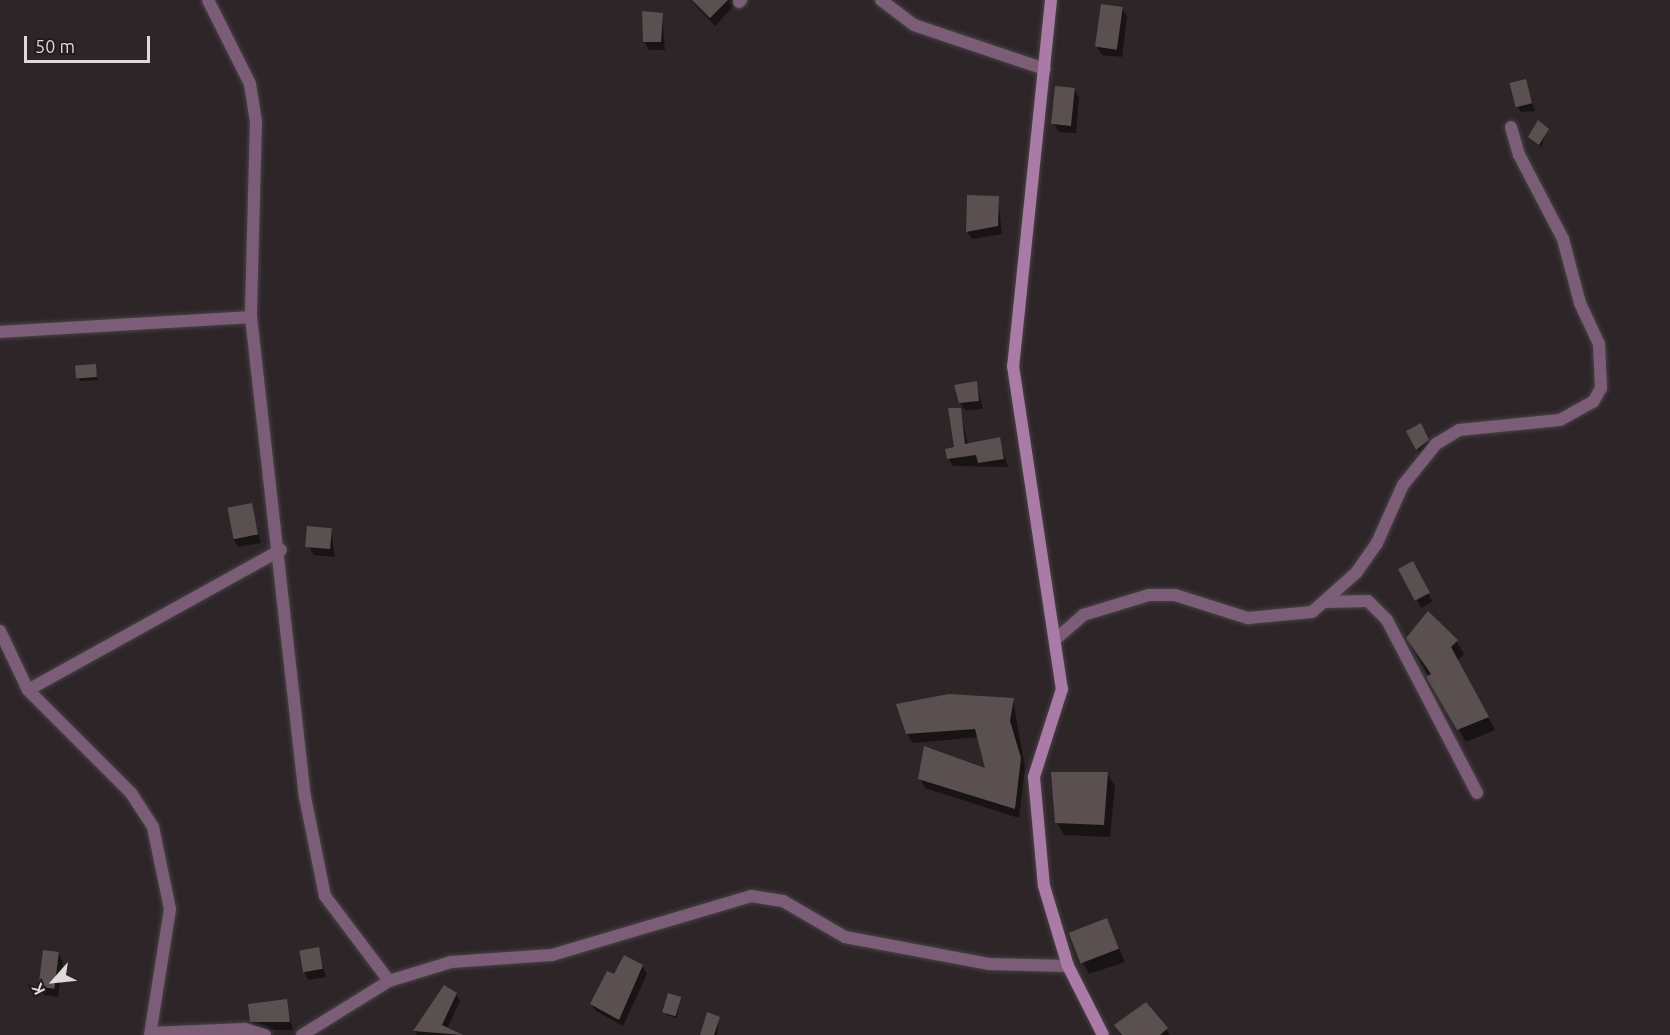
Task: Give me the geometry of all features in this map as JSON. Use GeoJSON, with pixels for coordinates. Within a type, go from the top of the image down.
{"type":"FeatureCollection","features":[{"type":"Feature","properties":{"kind":"street"},"geometry":{"type":"LineString","coordinates":[[208,0],[250,84],[256,120],[251,316],[281,549],[305,797],[326,896],[389,981]]}},
{"type":"Feature","properties":{"kind":"street"},"geometry":{"type":"LineString","coordinates":[[881,0],[914,25],[1045,69]]}},
{"type":"Feature","properties":{"kind":"street"},"geometry":{"type":"LineString","coordinates":[[1051,0],[1013,366],[1057,638],[1062,688],[1034,777],[1044,886],[1068,966],[1103,1035]]}},
{"type":"Feature","properties":{"kind":"street"},"geometry":{"type":"LineString","coordinates":[[1057,638],[1083,615],[1149,595],[1174,596],[1248,618],[1312,612],[1324,603],[1377,543],[1403,485],[1436,444],[1459,430],[1560,420],[1593,402],[1601,388],[1599,344],[1580,303],[1563,238],[1519,155],[1511,127]]}},
{"type":"Feature","properties":{"kind":"street"},"geometry":{"type":"LineString","coordinates":[[0,332],[251,316]]}},
{"type":"Feature","properties":{"kind":"street"},"geometry":{"type":"LineString","coordinates":[[28,690],[281,549]]}},
{"type":"Feature","properties":{"kind":"street"},"geometry":{"type":"LineString","coordinates":[[1324,603],[1368,601],[1387,620],[1478,792]]}},
{"type":"Feature","properties":{"kind":"street"},"geometry":{"type":"LineString","coordinates":[[0,631],[28,690],[131,793],[153,827],[170,909],[150,1034],[245,1029],[265,1035]]}},
{"type":"Feature","properties":{"kind":"street"},"geometry":{"type":"LineString","coordinates":[[302,1035],[389,981],[451,962],[552,956],[751,896],[783,901],[845,937],[989,964],[1068,966]]}},
{"type":"Feature","properties":{"kind":"building"},"geometry":{"type":"Polygon","coordinates":[[[692,0],[728,0],[710,18],[692,0]]]}},
{"type":"Feature","properties":{"kind":"building"},"geometry":{"type":"Polygon","coordinates":[[[1101,4],[1123,7],[1117,50],[1095,47],[1101,4]]]}},
{"type":"Feature","properties":{"kind":"building"},"geometry":{"type":"Polygon","coordinates":[[[642,11],[663,13],[661,42],[643,42],[642,11]]]}},
{"type":"Feature","properties":{"kind":"building"},"geometry":{"type":"Polygon","coordinates":[[[1526,79],[1532,103],[1516,107],[1510,83],[1526,79]]]}},
{"type":"Feature","properties":{"kind":"building"},"geometry":{"type":"Polygon","coordinates":[[[1055,86],[1075,88],[1071,126],[1051,124],[1055,86]]]}},
{"type":"Feature","properties":{"kind":"building"},"geometry":{"type":"Polygon","coordinates":[[[1538,120],[1549,129],[1539,145],[1528,137],[1538,120]]]}},
{"type":"Feature","properties":{"kind":"building"},"geometry":{"type":"Polygon","coordinates":[[[967,195],[999,196],[998,226],[966,232],[967,195]]]}},
{"type":"Feature","properties":{"kind":"building"},"geometry":{"type":"Polygon","coordinates":[[[96,364],[97,377],[76,378],[75,365],[96,364]]]}},
{"type":"Feature","properties":{"kind":"building"},"geometry":{"type":"Polygon","coordinates":[[[977,381],[979,401],[959,403],[954,385],[977,381]]]}},
{"type":"Feature","properties":{"kind":"building"},"geometry":{"type":"Polygon","coordinates":[[[948,408],[961,408],[965,444],[1000,437],[1004,459],[978,463],[976,455],[947,459],[945,449],[954,447],[948,408]]]}},
{"type":"Feature","properties":{"kind":"building"},"geometry":{"type":"Polygon","coordinates":[[[1421,423],[1429,440],[1416,450],[1406,431],[1421,423]]]}},
{"type":"Feature","properties":{"kind":"building"},"geometry":{"type":"Polygon","coordinates":[[[252,503],[258,534],[234,539],[227,508],[252,503]]]}},
{"type":"Feature","properties":{"kind":"building"},"geometry":{"type":"Polygon","coordinates":[[[307,526],[332,528],[330,549],[305,547],[307,526]]]}},
{"type":"Feature","properties":{"kind":"building"},"geometry":{"type":"Polygon","coordinates":[[[1413,561],[1430,593],[1415,601],[1398,569],[1413,561]]]}},
{"type":"Feature","properties":{"kind":"building"},"geometry":{"type":"Polygon","coordinates":[[[1428,611],[1458,640],[1451,647],[1489,717],[1457,730],[1426,677],[1431,674],[1406,638],[1428,611]]]}},
{"type":"Feature","properties":{"kind":"building"},"geometry":{"type":"Polygon","coordinates":[[[949,694],[1014,698],[1010,721],[1021,758],[1015,809],[918,779],[924,746],[985,768],[975,729],[906,734],[896,704],[949,694]]]}},
{"type":"Feature","properties":{"kind":"building"},"geometry":{"type":"Polygon","coordinates":[[[1051,772],[1108,772],[1104,825],[1055,823],[1051,772]]]}},
{"type":"Feature","properties":{"kind":"building"},"geometry":{"type":"Polygon","coordinates":[[[1107,918],[1119,949],[1081,964],[1069,933],[1107,918]]]}},
{"type":"Feature","properties":{"kind":"building"},"geometry":{"type":"Polygon","coordinates":[[[319,947],[323,969],[303,972],[299,950],[319,947]]]}},
{"type":"Feature","properties":{"kind":"building"},"geometry":{"type":"Polygon","coordinates":[[[43,950],[59,952],[54,989],[38,987],[43,950]]]}},
{"type":"Feature","properties":{"kind":"building"},"geometry":{"type":"Polygon","coordinates":[[[624,955],[643,965],[619,1020],[590,1004],[607,971],[614,974],[624,955]]]}},
{"type":"Feature","properties":{"kind":"building"},"geometry":{"type":"Polygon","coordinates":[[[444,985],[457,993],[442,1025],[463,1035],[413,1031],[444,985]]]}},
{"type":"Feature","properties":{"kind":"building"},"geometry":{"type":"Polygon","coordinates":[[[668,993],[681,997],[676,1016],[662,1012],[668,993]]]}},
{"type":"Feature","properties":{"kind":"building"},"geometry":{"type":"Polygon","coordinates":[[[287,999],[290,1022],[250,1022],[248,1004],[287,999]]]}},
{"type":"Feature","properties":{"kind":"building"},"geometry":{"type":"Polygon","coordinates":[[[1146,1002],[1168,1028],[1160,1035],[1122,1035],[1114,1025],[1146,1002]]]}},
{"type":"Feature","properties":{"kind":"building"},"geometry":{"type":"Polygon","coordinates":[[[707,1012],[720,1017],[714,1035],[700,1035],[707,1012]]]}}]}
